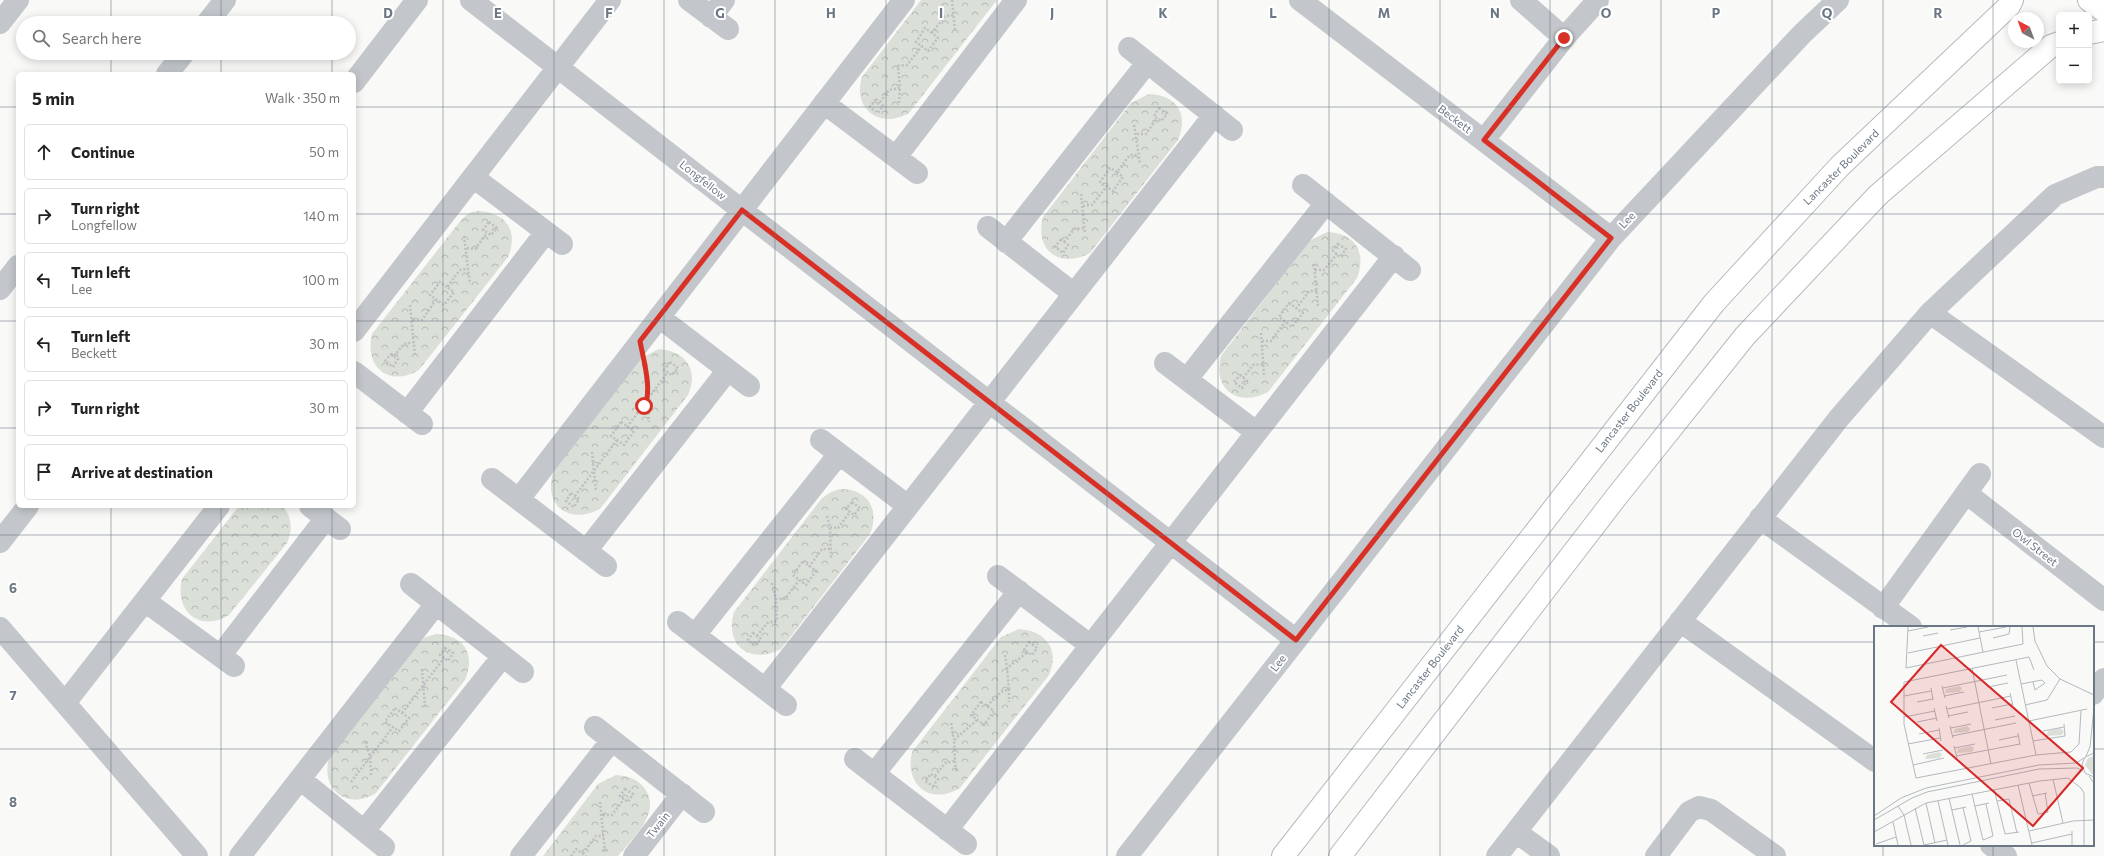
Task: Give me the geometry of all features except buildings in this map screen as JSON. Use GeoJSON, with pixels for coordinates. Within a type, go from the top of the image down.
{"type":"FeatureCollection","features":[{"type":"Feature","properties":{"kind":"main road","name":"Lancaster Boulevard"},"geometry":{"type":"LineString","coordinates":[[1283,856],[1714,303],[1840,166],[2009,6],[2012,0]]}},
{"type":"Feature","properties":{"kind":"main road"},"geometry":{"type":"LineString","coordinates":[[2089,0],[2104,11]]}},
{"type":"Feature","properties":{"kind":"main road"},"geometry":{"type":"LineString","coordinates":[[2092,32],[2104,30]]}},
{"type":"Feature","properties":{"kind":"main road"},"geometry":{"type":"LineString","coordinates":[[1340,856],[1617,496],[1745,336],[1878,195],[2050,46],[2056,44]]}},
{"type":"Feature","properties":{"kind":"street"},"geometry":{"type":"LineString","coordinates":[[0,24],[18,0]]}},
{"type":"Feature","properties":{"kind":"street"},"geometry":{"type":"LineString","coordinates":[[212,16],[225,0]]}},
{"type":"Feature","properties":{"kind":"street"},"geometry":{"type":"LineString","coordinates":[[356,79],[418,0]]}},
{"type":"Feature","properties":{"kind":"street","name":"Longfellow"},"geometry":{"type":"LineString","coordinates":[[471,0],[1296,640]]}},
{"type":"Feature","properties":{"kind":"street"},"geometry":{"type":"LineString","coordinates":[[356,328],[610,0]]}},
{"type":"Feature","properties":{"kind":"street"},"geometry":{"type":"LineString","coordinates":[[689,0],[717,8],[728,30]]}},
{"type":"Feature","properties":{"kind":"street"},"geometry":{"type":"LineString","coordinates":[[519,499],[904,0]]}},
{"type":"Feature","properties":{"kind":"street"},"geometry":{"type":"LineString","coordinates":[[896,157],[1016,0]]}},
{"type":"Feature","properties":{"kind":"street"},"geometry":{"type":"LineString","coordinates":[[1521,0],[1564,38]]}},
{"type":"Feature","properties":{"kind":"street"},"geometry":{"type":"LineString","coordinates":[[1484,140],[1564,38],[1598,0]]}},
{"type":"Feature","properties":{"kind":"street","name":"Lee"},"geometry":{"type":"LineString","coordinates":[[1127,856],[1611,238],[1802,34],[1838,0]]}},
{"type":"Feature","properties":{"kind":"street","name":"Beckett"},"geometry":{"type":"LineString","coordinates":[[1302,1],[1611,238]]}},
{"type":"Feature","properties":{"kind":"street"},"geometry":{"type":"LineString","coordinates":[[1129,48],[1232,130]]}},
{"type":"Feature","properties":{"kind":"street"},"geometry":{"type":"LineString","coordinates":[[169,72],[178,60]]}},
{"type":"Feature","properties":{"kind":"street"},"geometry":{"type":"LineString","coordinates":[[1006,242],[1147,63]]}},
{"type":"Feature","properties":{"kind":"street"},"geometry":{"type":"LineString","coordinates":[[824,103],[917,173]]}},
{"type":"Feature","properties":{"kind":"street"},"geometry":{"type":"LineString","coordinates":[[765,689],[1214,115]]}},
{"type":"Feature","properties":{"kind":"street"},"geometry":{"type":"LineString","coordinates":[[356,373],[415,411],[474,325],[554,238],[473,177]]}},
{"type":"Feature","properties":{"kind":"street"},"geometry":{"type":"LineString","coordinates":[[1497,856],[1839,418],[1930,313],[2055,195],[2097,177],[2104,178]]}},
{"type":"Feature","properties":{"kind":"street"},"geometry":{"type":"LineString","coordinates":[[947,830],[1256,432],[1274,411],[1326,342],[1402,263],[1303,185]]}},
{"type":"Feature","properties":{"kind":"street"},"geometry":{"type":"LineString","coordinates":[[1187,379],[1326,203]]}},
{"type":"Feature","properties":{"kind":"street"},"geometry":{"type":"LineString","coordinates":[[988,227],[1074,294]]}},
{"type":"Feature","properties":{"kind":"street"},"geometry":{"type":"LineString","coordinates":[[0,289],[16,269]]}},
{"type":"Feature","properties":{"kind":"street"},"geometry":{"type":"LineString","coordinates":[[1930,313],[2104,437]]}},
{"type":"Feature","properties":{"kind":"street"},"geometry":{"type":"LineString","coordinates":[[659,317],[749,386]]}},
{"type":"Feature","properties":{"kind":"street"},"geometry":{"type":"LineString","coordinates":[[1164,363],[1256,432]]}},
{"type":"Feature","properties":{"kind":"street"},"geometry":{"type":"LineString","coordinates":[[586,552],[728,370]]}},
{"type":"Feature","properties":{"kind":"street"},"geometry":{"type":"LineString","coordinates":[[821,440],[908,506]]}},
{"type":"Feature","properties":{"kind":"street"},"geometry":{"type":"LineString","coordinates":[[786,706],[686,629],[839,454]]}},
{"type":"Feature","properties":{"kind":"street"},"geometry":{"type":"LineString","coordinates":[[1883,608],[1980,474]]}},
{"type":"Feature","properties":{"kind":"street"},"geometry":{"type":"LineString","coordinates":[[492,479],[606,566]]}},
{"type":"Feature","properties":{"kind":"street","name":"Owl Street"},"geometry":{"type":"LineString","coordinates":[[1966,493],[2104,600]]}},
{"type":"Feature","properties":{"kind":"street"},"geometry":{"type":"LineString","coordinates":[[0,542],[26,508]]}},
{"type":"Feature","properties":{"kind":"street"},"geometry":{"type":"LineString","coordinates":[[65,703],[217,508]]}},
{"type":"Feature","properties":{"kind":"street"},"geometry":{"type":"LineString","coordinates":[[145,601],[227,661],[325,518]]}},
{"type":"Feature","properties":{"kind":"street"},"geometry":{"type":"LineString","coordinates":[[1760,518],[1910,626]]}},
{"type":"Feature","properties":{"kind":"street"},"geometry":{"type":"LineString","coordinates":[[998,576],[1090,645]]}},
{"type":"Feature","properties":{"kind":"street"},"geometry":{"type":"LineString","coordinates":[[411,584],[523,672]]}},
{"type":"Feature","properties":{"kind":"street"},"geometry":{"type":"LineString","coordinates":[[874,774],[1019,591]]}},
{"type":"Feature","properties":{"kind":"street"},"geometry":{"type":"LineString","coordinates":[[240,856],[436,604]]}},
{"type":"Feature","properties":{"kind":"street"},"geometry":{"type":"LineString","coordinates":[[1680,621],[1874,760]]}},
{"type":"Feature","properties":{"kind":"street"},"geometry":{"type":"LineString","coordinates":[[0,628],[197,856]]}},
{"type":"Feature","properties":{"kind":"street"},"geometry":{"type":"LineString","coordinates":[[364,831],[503,656]]}},
{"type":"Feature","properties":{"kind":"street"},"geometry":{"type":"LineString","coordinates":[[2094,693],[2104,679]]}},
{"type":"Feature","properties":{"kind":"street"},"geometry":{"type":"LineString","coordinates":[[521,856],[593,764],[604,734],[704,812]]}},
{"type":"Feature","properties":{"kind":"street"},"geometry":{"type":"LineString","coordinates":[[855,759],[966,844]]}},
{"type":"Feature","properties":{"kind":"street"},"geometry":{"type":"LineString","coordinates":[[300,779],[384,847]]}},
{"type":"Feature","properties":{"kind":"street","name":"Twain"},"geometry":{"type":"LineString","coordinates":[[634,856],[682,794]]}},
{"type":"Feature","properties":{"kind":"street"},"geometry":{"type":"LineString","coordinates":[[1656,856],[1689,812],[1699,807],[1711,810],[1775,856]]}},
{"type":"Feature","properties":{"kind":"street"},"geometry":{"type":"LineString","coordinates":[[1516,832],[1549,856]]}},
{"type":"Feature","properties":{"kind":"street"},"geometry":{"type":"LineString","coordinates":[[1992,846],[2006,856]]}},
{"type":"Feature","properties":{"kind":"path"},"geometry":{"type":"LineString","coordinates":[[932,33],[945,16],[953,15]]}},
{"type":"Feature","properties":{"kind":"path"},"geometry":{"type":"LineString","coordinates":[[925,28],[932,33],[938,38],[928,51],[916,42],[925,28]]}},
{"type":"Feature","properties":{"kind":"path"},"geometry":{"type":"LineString","coordinates":[[880,102],[889,90],[900,88],[898,66],[908,65],[922,46]]}},
{"type":"Feature","properties":{"kind":"path"},"geometry":{"type":"LineString","coordinates":[[1124,92],[1137,134],[1138,155],[1147,200]]}},
{"type":"Feature","properties":{"kind":"path"},"geometry":{"type":"LineString","coordinates":[[1159,108],[1167,114],[1161,121],[1157,118],[1154,116],[1159,108]]}},
{"type":"Feature","properties":{"kind":"path"},"geometry":{"type":"LineString","coordinates":[[1137,134],[1146,134],[1157,118]]}},
{"type":"Feature","properties":{"kind":"path"},"geometry":{"type":"LineString","coordinates":[[1076,154],[1091,272]]}},
{"type":"Feature","properties":{"kind":"path"},"geometry":{"type":"LineString","coordinates":[[1117,172],[1130,155],[1138,155]]}},
{"type":"Feature","properties":{"kind":"path"},"geometry":{"type":"LineString","coordinates":[[1110,168],[1117,172],[1123,177],[1113,191],[1100,182],[1110,168]]}},
{"type":"Feature","properties":{"kind":"path"},"geometry":{"type":"LineString","coordinates":[[1083,206],[1092,205],[1107,186]]}},
{"type":"Feature","properties":{"kind":"path"},"geometry":{"type":"LineString","coordinates":[[457,198],[467,248],[474,325]]}},
{"type":"Feature","properties":{"kind":"path"},"geometry":{"type":"LineString","coordinates":[[489,222],[497,228],[491,235],[487,232],[483,230],[489,222]]}},
{"type":"Feature","properties":{"kind":"path"},"geometry":{"type":"LineString","coordinates":[[1064,242],[1074,229],[1085,228]]}},
{"type":"Feature","properties":{"kind":"path"},"geometry":{"type":"LineString","coordinates":[[1306,228],[1316,270],[1318,308],[1326,342]]}},
{"type":"Feature","properties":{"kind":"path"},"geometry":{"type":"LineString","coordinates":[[467,248],[476,249],[487,232]]}},
{"type":"Feature","properties":{"kind":"path"},"geometry":{"type":"LineString","coordinates":[[1316,270],[1324,270],[1336,254]]}},
{"type":"Feature","properties":{"kind":"path"},"geometry":{"type":"LineString","coordinates":[[403,267],[413,320],[415,411]]}},
{"type":"Feature","properties":{"kind":"path"},"geometry":{"type":"LineString","coordinates":[[447,287],[460,270],[468,269]]}},
{"type":"Feature","properties":{"kind":"path"},"geometry":{"type":"LineString","coordinates":[[440,282],[447,287],[454,292],[444,305],[430,295],[440,282]]}},
{"type":"Feature","properties":{"kind":"path"},"geometry":{"type":"LineString","coordinates":[[1296,308],[1308,291],[1317,291]]}},
{"type":"Feature","properties":{"kind":"path"},"geometry":{"type":"LineString","coordinates":[[1254,295],[1262,341],[1265,382],[1274,411]]}},
{"type":"Feature","properties":{"kind":"path"},"geometry":{"type":"LineString","coordinates":[[413,320],[422,320],[436,300]]}},
{"type":"Feature","properties":{"kind":"path"},"geometry":{"type":"LineString","coordinates":[[1289,303],[1296,308],[1303,313],[1292,327],[1279,317],[1289,303]]}},
{"type":"Feature","properties":{"kind":"path"},"geometry":{"type":"LineString","coordinates":[[1262,341],[1271,341],[1285,322]]}},
{"type":"Feature","properties":{"kind":"path"},"geometry":{"type":"LineString","coordinates":[[640,341],[648,399],[651,443],[656,462]]}},
{"type":"Feature","properties":{"kind":"path"},"geometry":{"type":"LineString","coordinates":[[394,356],[404,344],[414,342]]}},
{"type":"Feature","properties":{"kind":"path"},"geometry":{"type":"LineString","coordinates":[[391,354],[394,356],[398,359],[393,367],[385,361],[391,354]]}},
{"type":"Feature","properties":{"kind":"path"},"geometry":{"type":"LineString","coordinates":[[670,362],[678,368],[672,375],[668,372],[664,370],[670,362]]}},
{"type":"Feature","properties":{"kind":"path"},"geometry":{"type":"LineString","coordinates":[[1243,378],[1253,365],[1263,364]]}},
{"type":"Feature","properties":{"kind":"path"},"geometry":{"type":"LineString","coordinates":[[627,427],[668,372]]}},
{"type":"Feature","properties":{"kind":"path"},"geometry":{"type":"LineString","coordinates":[[1240,375],[1243,378],[1247,381],[1242,388],[1234,382],[1240,375]]}},
{"type":"Feature","properties":{"kind":"path"},"geometry":{"type":"LineString","coordinates":[[584,415],[594,470],[597,509],[605,527]]}},
{"type":"Feature","properties":{"kind":"path"},"geometry":{"type":"LineString","coordinates":[[621,422],[627,427],[634,431],[624,445],[611,436],[621,422]]}},
{"type":"Feature","properties":{"kind":"path"},"geometry":{"type":"LineString","coordinates":[[575,496],[617,440]]}},
{"type":"Feature","properties":{"kind":"path"},"geometry":{"type":"LineString","coordinates":[[817,480],[830,527],[831,563],[840,593]]}},
{"type":"Feature","properties":{"kind":"path"},"geometry":{"type":"LineString","coordinates":[[571,493],[575,496],[579,499],[574,506],[566,501],[571,493]]}},
{"type":"Feature","properties":{"kind":"path"},"geometry":{"type":"LineString","coordinates":[[852,502],[860,508],[854,515],[850,512],[846,509],[852,502]]}},
{"type":"Feature","properties":{"kind":"path"},"geometry":{"type":"LineString","coordinates":[[830,527],[838,528],[850,512]]}},
{"type":"Feature","properties":{"kind":"path"},"geometry":{"type":"LineString","coordinates":[[810,566],[822,549],[831,549]]}},
{"type":"Feature","properties":{"kind":"path"},"geometry":{"type":"LineString","coordinates":[[803,561],[810,566],[816,571],[806,585],[793,575],[803,561]]}},
{"type":"Feature","properties":{"kind":"path"},"geometry":{"type":"LineString","coordinates":[[757,636],[767,623],[777,621],[776,599],[785,599],[799,580]]}},
{"type":"Feature","properties":{"kind":"path"},"geometry":{"type":"LineString","coordinates":[[414,633],[423,674],[426,726],[433,744]]}},
{"type":"Feature","properties":{"kind":"path"},"geometry":{"type":"LineString","coordinates":[[753,633],[757,636],[761,639],[755,646],[748,640],[753,633]]}},
{"type":"Feature","properties":{"kind":"path"},"geometry":{"type":"LineString","coordinates":[[1029,642],[1037,648],[1032,655],[1028,652],[1024,650],[1029,642]]}},
{"type":"Feature","properties":{"kind":"path"},"geometry":{"type":"LineString","coordinates":[[445,648],[453,653],[448,661],[444,658],[440,655],[445,648]]}},
{"type":"Feature","properties":{"kind":"path"},"geometry":{"type":"LineString","coordinates":[[987,706],[1001,692],[1009,689],[1007,668],[1028,652]]}},
{"type":"Feature","properties":{"kind":"path"},"geometry":{"type":"LineString","coordinates":[[402,713],[444,658]]}},
{"type":"Feature","properties":{"kind":"path"},"geometry":{"type":"LineString","coordinates":[[363,699],[365,742],[370,756],[373,792],[379,813]]}},
{"type":"Feature","properties":{"kind":"path"},"geometry":{"type":"LineString","coordinates":[[980,702],[987,706],[994,711],[984,725],[971,715],[980,702]]}},
{"type":"Feature","properties":{"kind":"path"},"geometry":{"type":"LineString","coordinates":[[395,708],[402,713],[409,718],[399,732],[385,722],[395,708]]}},
{"type":"Feature","properties":{"kind":"path"},"geometry":{"type":"LineString","coordinates":[[935,776],[945,763],[955,762],[954,740],[977,720]]}},
{"type":"Feature","properties":{"kind":"path"},"geometry":{"type":"LineString","coordinates":[[351,782],[393,727]]}},
{"type":"Feature","properties":{"kind":"path"},"geometry":{"type":"LineString","coordinates":[[593,764],[603,815],[606,856]]}},
{"type":"Feature","properties":{"kind":"path"},"geometry":{"type":"LineString","coordinates":[[625,789],[633,794],[628,802],[624,799],[620,796],[625,789]]}},
{"type":"Feature","properties":{"kind":"path"},"geometry":{"type":"LineString","coordinates":[[603,815],[612,815],[624,799]]}},
{"type":"Feature","properties":{"kind":"path"},"geometry":{"type":"LineString","coordinates":[[583,853],[596,836],[604,836]]}},
{"type":"Feature","properties":{"kind":"path"},"geometry":{"type":"LineString","coordinates":[[571,856],[576,848],[586,856]]}},
{"type":"Feature","properties":{"kind":"green space"},"geometry":{"type":"Polygon","coordinates":[[[921,0],[997,0],[909,113],[898,118],[879,118],[865,107],[861,99],[860,88],[862,77],[921,0]]]}},
{"type":"Feature","properties":{"kind":"green space"},"geometry":{"type":"Polygon","coordinates":[[[1149,94],[1167,98],[1178,108],[1181,114],[1182,122],[1178,140],[1090,253],[1069,259],[1060,258],[1052,254],[1046,248],[1042,239],[1041,229],[1043,217],[1131,103],[1149,94]]]}},
{"type":"Feature","properties":{"kind":"green space"},"geometry":{"type":"Polygon","coordinates":[[[478,211],[496,215],[503,219],[508,225],[511,231],[512,239],[508,257],[419,370],[408,375],[398,377],[381,371],[375,365],[372,356],[370,346],[372,334],[461,220],[469,213],[478,211]]]}},
{"type":"Feature","properties":{"kind":"green space"},"geometry":{"type":"Polygon","coordinates":[[[1327,232],[1345,236],[1356,246],[1359,252],[1360,260],[1360,269],[1357,278],[1268,392],[1247,398],[1230,392],[1224,386],[1220,378],[1219,368],[1221,356],[1309,241],[1327,232]]]}},
{"type":"Feature","properties":{"kind":"green space"},"geometry":{"type":"Polygon","coordinates":[[[659,349],[676,354],[688,363],[692,378],[688,395],[600,509],[579,515],[569,513],[562,509],[556,503],[552,495],[551,485],[553,473],[641,358],[659,349]]]}},
{"type":"Feature","properties":{"kind":"green space"},"geometry":{"type":"Polygon","coordinates":[[[840,489],[858,493],[869,502],[873,516],[873,525],[870,534],[781,649],[760,655],[750,653],[742,649],[737,643],[733,634],[732,624],[734,612],[822,498],[831,492],[840,489]]]}},
{"type":"Feature","properties":{"kind":"green space"},"geometry":{"type":"Polygon","coordinates":[[[237,508],[284,508],[286,510],[291,524],[287,543],[229,615],[218,620],[208,621],[199,620],[192,616],[182,601],[182,579],[237,508]]]}},
{"type":"Feature","properties":{"kind":"green space"},"geometry":{"type":"Polygon","coordinates":[[[1019,629],[1037,633],[1048,643],[1053,657],[1049,675],[960,788],[949,793],[939,795],[922,789],[916,783],[912,774],[912,752],[1001,637],[1019,629]]]}},
{"type":"Feature","properties":{"kind":"green space"},"geometry":{"type":"Polygon","coordinates":[[[436,634],[454,638],[465,648],[468,654],[469,662],[465,680],[376,793],[366,798],[356,800],[346,798],[339,794],[333,788],[329,780],[327,769],[329,758],[418,643],[426,637],[436,634]]]}},
{"type":"Feature","properties":{"kind":"green space"},"geometry":{"type":"Polygon","coordinates":[[[616,775],[629,777],[636,780],[645,789],[649,798],[650,807],[648,816],[643,825],[618,856],[543,856],[598,784],[616,775]]]}},
{"type":"Feature","properties":{"kind":"route"},"geometry":{"type":"LineString","coordinates":[[644,406],[648,399],[640,341],[742,210],[1296,640],[1611,238],[1484,140],[1564,38]]}}]}
